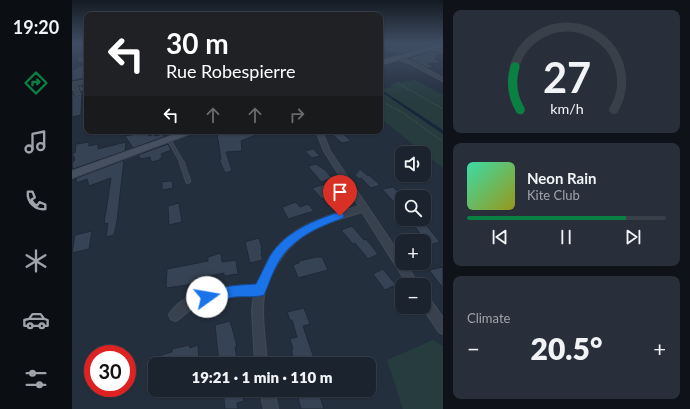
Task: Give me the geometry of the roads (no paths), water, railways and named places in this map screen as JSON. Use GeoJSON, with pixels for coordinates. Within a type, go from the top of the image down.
{"type":"FeatureCollection","features":[{"type":"Feature","properties":{"kind":"main road"},"geometry":{"type":"LineString","coordinates":[[72,175],[185,134]]}},
{"type":"Feature","properties":{"kind":"street"},"geometry":{"type":"LineString","coordinates":[[410,62],[443,80]]}},
{"type":"Feature","properties":{"kind":"street"},"geometry":{"type":"LineString","coordinates":[[78,94],[72,85],[84,82]]}},
{"type":"Feature","properties":{"kind":"street"},"geometry":{"type":"LineString","coordinates":[[320,134],[327,151],[409,278]]}},
{"type":"Feature","properties":{"kind":"street"},"geometry":{"type":"LineString","coordinates":[[261,357],[258,310],[260,290],[274,259],[289,241],[306,230],[328,220],[364,208]]}},
{"type":"Feature","properties":{"kind":"street"},"geometry":{"type":"LineString","coordinates":[[175,315],[194,300],[234,291],[260,290]]}},
{"type":"Feature","properties":{"kind":"street"},"geometry":{"type":"LineString","coordinates":[[431,310],[443,328]]}},
{"type":"Feature","properties":{"kind":"street"},"geometry":{"type":"LineString","coordinates":[[268,397],[271,409]]}},
{"type":"Feature","properties":{"kind":"lane"},"geometry":{"type":"LineString","coordinates":[[168,140],[182,162],[188,181]]}},
{"type":"Feature","properties":{"kind":"water"},"geometry":{"type":"Polygon","coordinates":[[[383,91],[443,130],[443,134],[383,93],[383,91]]]}}]}
